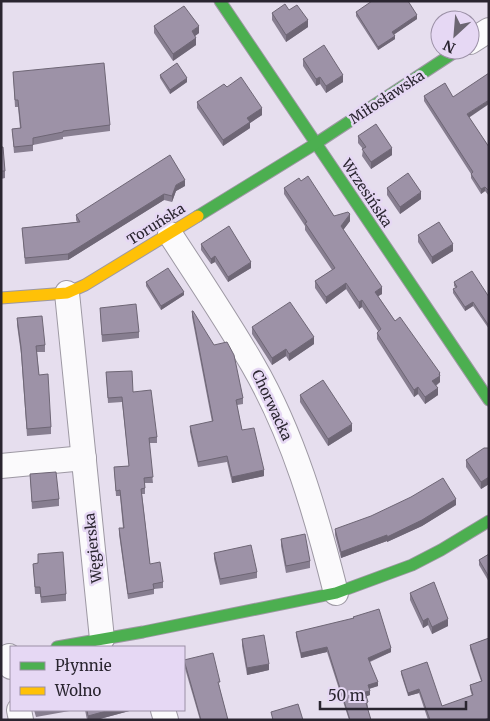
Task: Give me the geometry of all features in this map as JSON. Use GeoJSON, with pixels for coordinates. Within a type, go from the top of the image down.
{"type":"FeatureCollection","features":[{"type":"Feature","properties":{"kind":"street","name":"Wrzesińska"},"geometry":{"type":"LineString","coordinates":[[220,1],[489,400]]}},
{"type":"Feature","properties":{"kind":"street","name":"Miłosławska"},"geometry":{"type":"LineString","coordinates":[[315,144],[443,60]]}},
{"type":"Feature","properties":{"kind":"street","name":"Toruńska"},"geometry":{"type":"LineString","coordinates":[[1,298],[68,294],[102,276],[315,144]]}},
{"type":"Feature","properties":{"kind":"street","name":"Chorwacka"},"geometry":{"type":"LineString","coordinates":[[170,234],[254,366],[275,410],[308,488],[336,593]]}},
{"type":"Feature","properties":{"kind":"street","name":"Węgierska"},"geometry":{"type":"LineString","coordinates":[[68,294],[102,639]]}},
{"type":"Feature","properties":{"kind":"street"},"geometry":{"type":"LineString","coordinates":[[1,466],[84,458]]}},
{"type":"Feature","properties":{"kind":"street"},"geometry":{"type":"LineString","coordinates":[[63,646],[102,639],[145,640],[336,593],[412,565],[442,550],[489,521]]}},
{"type":"Feature","properties":{"kind":"building"},"geometry":{"type":"Polygon","coordinates":[[[372,1],[408,1],[417,15],[392,32],[395,36],[378,47],[356,12],[372,1]]]}},
{"type":"Feature","properties":{"kind":"building"},"geometry":{"type":"Polygon","coordinates":[[[285,4],[289,10],[297,5],[308,20],[286,35],[272,13],[285,4]]]}},
{"type":"Feature","properties":{"kind":"building"},"geometry":{"type":"Polygon","coordinates":[[[184,6],[199,26],[192,31],[196,38],[173,54],[154,26],[184,6]]]}},
{"type":"Feature","properties":{"kind":"building"},"geometry":{"type":"Polygon","coordinates":[[[324,45],[343,75],[326,86],[320,77],[316,79],[303,59],[324,45]]]}},
{"type":"Feature","properties":{"kind":"building"},"geometry":{"type":"Polygon","coordinates":[[[104,63],[110,125],[63,131],[33,138],[33,145],[14,147],[12,129],[21,128],[18,100],[15,100],[13,72],[104,63]]]}},
{"type":"Feature","properties":{"kind":"building"},"geometry":{"type":"Polygon","coordinates":[[[177,63],[187,78],[170,90],[160,75],[177,63]]]}},
{"type":"Feature","properties":{"kind":"building"},"geometry":{"type":"Polygon","coordinates":[[[489,73],[489,100],[467,114],[489,147],[489,191],[485,187],[481,189],[471,174],[473,172],[424,96],[445,83],[453,97],[489,73]]]}},
{"type":"Feature","properties":{"kind":"building"},"geometry":{"type":"Polygon","coordinates":[[[241,77],[262,108],[247,118],[250,122],[223,140],[197,102],[224,84],[227,87],[241,77]]]}},
{"type":"Feature","properties":{"kind":"building"},"geometry":{"type":"Polygon","coordinates":[[[376,124],[392,148],[371,162],[362,149],[366,147],[358,136],[376,124]]]}},
{"type":"Feature","properties":{"kind":"building"},"geometry":{"type":"Polygon","coordinates":[[[1,147],[3,147],[5,171],[1,171],[1,147]]]}},
{"type":"Feature","properties":{"kind":"building"},"geometry":{"type":"Polygon","coordinates":[[[170,155],[185,180],[176,185],[172,196],[164,194],[68,254],[25,258],[22,228],[80,222],[76,215],[170,155]]]}},
{"type":"Feature","properties":{"kind":"building"},"geometry":{"type":"Polygon","coordinates":[[[408,173],[421,192],[400,207],[387,188],[408,173]]]}},
{"type":"Feature","properties":{"kind":"building"},"geometry":{"type":"Polygon","coordinates":[[[308,176],[334,216],[348,212],[350,214],[341,226],[382,287],[375,292],[395,321],[400,317],[440,373],[440,376],[432,381],[438,388],[425,397],[418,387],[414,390],[377,333],[381,329],[362,300],[359,302],[346,283],[326,297],[315,281],[335,268],[284,188],[299,178],[301,181],[308,176]]]}},
{"type":"Feature","properties":{"kind":"building"},"geometry":{"type":"Polygon","coordinates":[[[439,222],[453,244],[432,257],[418,235],[439,222]]]}},
{"type":"Feature","properties":{"kind":"building"},"geometry":{"type":"Polygon","coordinates":[[[229,226],[251,262],[228,277],[215,256],[211,259],[201,244],[229,226]]]}},
{"type":"Feature","properties":{"kind":"building"},"geometry":{"type":"Polygon","coordinates":[[[168,268],[184,292],[161,306],[146,282],[168,268]]]}},
{"type":"Feature","properties":{"kind":"building"},"geometry":{"type":"Polygon","coordinates":[[[472,271],[489,297],[489,326],[473,302],[465,307],[453,289],[457,287],[454,282],[472,271]]]}},
{"type":"Feature","properties":{"kind":"building"},"geometry":{"type":"Polygon","coordinates":[[[290,302],[314,337],[289,354],[286,349],[272,358],[252,327],[290,302]]]}},
{"type":"Feature","properties":{"kind":"building"},"geometry":{"type":"Polygon","coordinates":[[[136,304],[139,332],[102,335],[100,308],[136,304]]]}},
{"type":"Feature","properties":{"kind":"building"},"geometry":{"type":"Polygon","coordinates":[[[192,311],[214,345],[227,342],[234,355],[243,398],[236,400],[242,430],[254,428],[264,470],[232,477],[227,456],[198,462],[190,426],[213,421],[192,311]]]}},
{"type":"Feature","properties":{"kind":"building"},"geometry":{"type":"Polygon","coordinates":[[[42,316],[45,345],[36,346],[39,375],[48,374],[51,427],[27,429],[17,318],[42,316]]]}},
{"type":"Feature","properties":{"kind":"building"},"geometry":{"type":"Polygon","coordinates":[[[132,371],[133,392],[151,390],[157,437],[149,438],[153,477],[144,478],[145,488],[141,489],[150,564],[160,562],[163,582],[153,584],[154,589],[128,594],[119,528],[124,528],[120,490],[116,491],[114,467],[129,466],[122,397],[108,398],[106,372],[132,371]]]}},
{"type":"Feature","properties":{"kind":"building"},"geometry":{"type":"Polygon","coordinates":[[[323,380],[352,424],[328,439],[300,395],[323,380]]]}},
{"type":"Feature","properties":{"kind":"building"},"geometry":{"type":"Polygon","coordinates":[[[484,448],[489,448],[489,477],[481,482],[466,460],[484,448]]]}},
{"type":"Feature","properties":{"kind":"building"},"geometry":{"type":"Polygon","coordinates":[[[56,472],[59,499],[32,502],[30,474],[56,472]]]}},
{"type":"Feature","properties":{"kind":"building"},"geometry":{"type":"Polygon","coordinates":[[[443,478],[456,499],[422,520],[387,537],[387,535],[341,552],[335,529],[371,516],[411,497],[443,478]]]}},
{"type":"Feature","properties":{"kind":"building"},"geometry":{"type":"Polygon","coordinates":[[[305,534],[310,561],[286,566],[281,539],[305,534]]]}},
{"type":"Feature","properties":{"kind":"building"},"geometry":{"type":"Polygon","coordinates":[[[251,545],[257,572],[220,579],[214,553],[251,545]]]}},
{"type":"Feature","properties":{"kind":"building"},"geometry":{"type":"Polygon","coordinates":[[[63,552],[66,594],[41,597],[40,587],[35,587],[33,564],[38,563],[38,554],[63,552]]]}},
{"type":"Feature","properties":{"kind":"building"},"geometry":{"type":"Polygon","coordinates":[[[489,554],[489,577],[479,560],[489,554]]]}},
{"type":"Feature","properties":{"kind":"building"},"geometry":{"type":"Polygon","coordinates":[[[434,582],[448,619],[432,627],[428,618],[423,621],[410,593],[434,582]]]}},
{"type":"Feature","properties":{"kind":"building"},"geometry":{"type":"Polygon","coordinates":[[[379,609],[391,648],[368,658],[378,682],[368,685],[370,691],[365,692],[371,720],[350,720],[327,647],[301,653],[296,632],[354,618],[379,609]]]}},
{"type":"Feature","properties":{"kind":"building"},"geometry":{"type":"Polygon","coordinates":[[[264,635],[269,664],[247,668],[242,639],[264,635]]]}},
{"type":"Feature","properties":{"kind":"building"},"geometry":{"type":"Polygon","coordinates":[[[489,638],[489,718],[484,720],[430,720],[419,689],[408,693],[401,671],[427,662],[442,706],[473,695],[470,685],[482,681],[470,645],[489,638]]]}},
{"type":"Feature","properties":{"kind":"building"},"geometry":{"type":"Polygon","coordinates":[[[213,653],[228,720],[201,720],[185,660],[213,653]]]}},
{"type":"Feature","properties":{"kind":"building"},"geometry":{"type":"Polygon","coordinates":[[[298,704],[303,720],[273,720],[271,712],[298,704]]]}},
{"type":"Feature","properties":{"kind":"building"},"geometry":{"type":"Polygon","coordinates":[[[87,711],[106,711],[88,716],[87,711]]]}},
{"type":"Feature","properties":{"kind":"traffic: fast"},"geometry":{"type":"LineString","coordinates":[[220,1],[489,400]]}},
{"type":"Feature","properties":{"kind":"traffic: fast"},"geometry":{"type":"LineString","coordinates":[[198,216],[315,144],[443,60]]}},
{"type":"Feature","properties":{"kind":"traffic: fast"},"geometry":{"type":"LineString","coordinates":[[63,646],[143,632],[336,593],[412,565],[489,521]]}},
{"type":"Feature","properties":{"kind":"traffic: slow"},"geometry":{"type":"LineString","coordinates":[[1,298],[67,293],[85,285],[198,216]]}}]}
